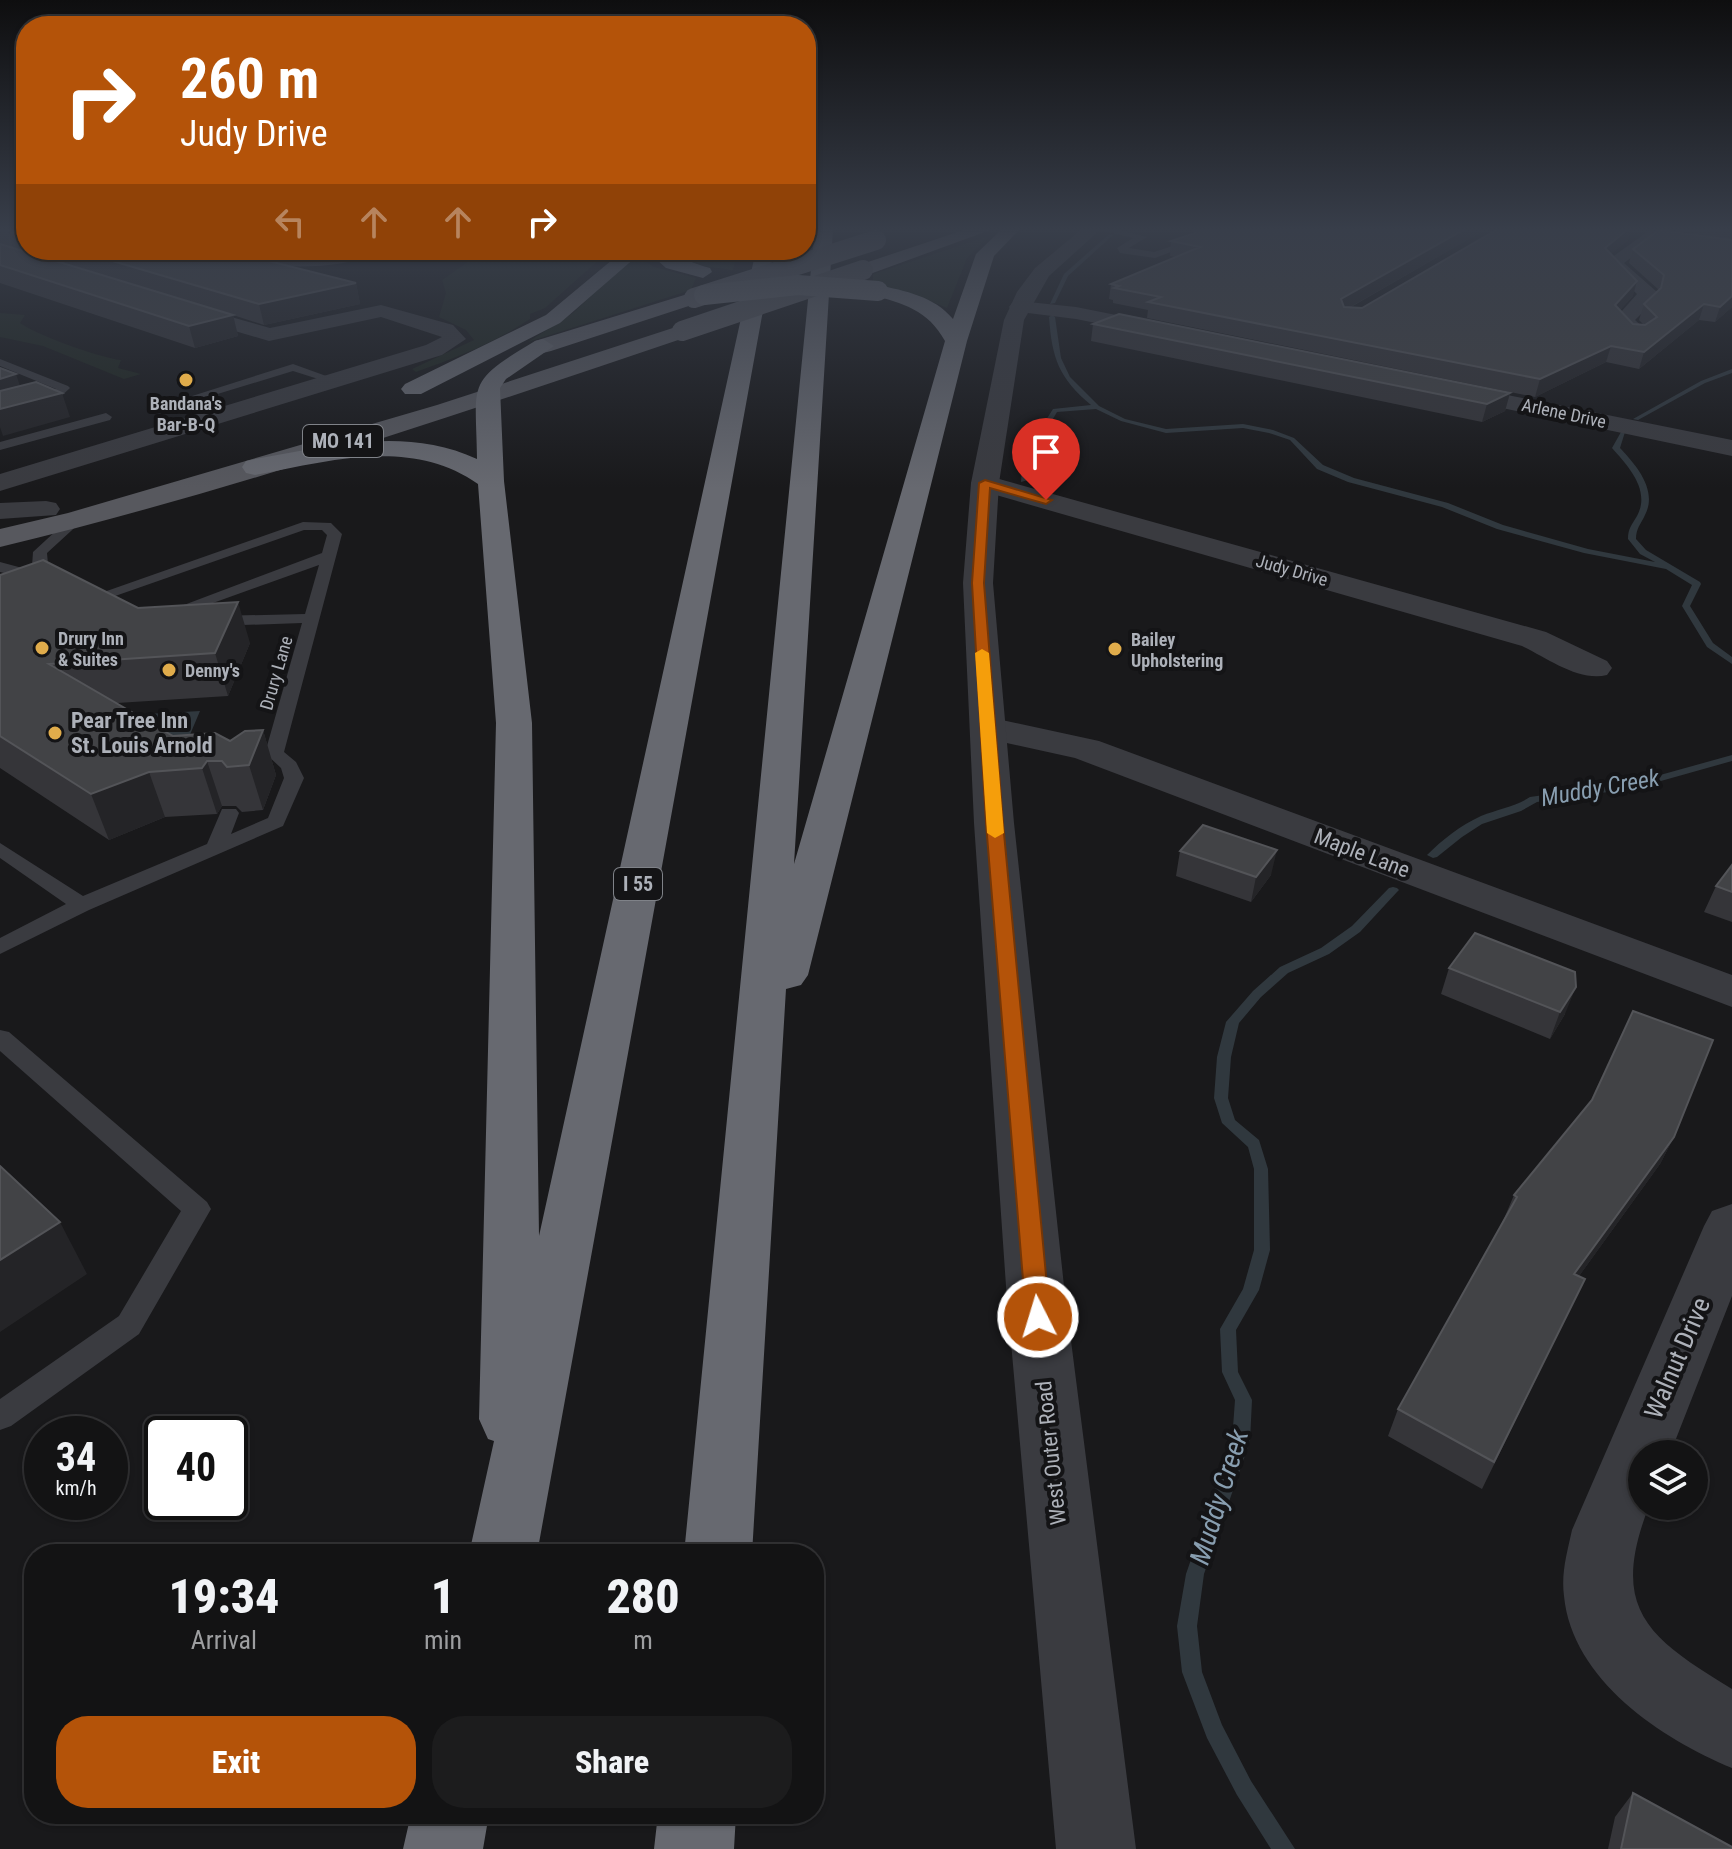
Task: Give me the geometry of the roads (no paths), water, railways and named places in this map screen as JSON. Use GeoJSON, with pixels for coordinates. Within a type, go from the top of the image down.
{"type":"FeatureCollection","features":[{"type":"Feature","properties":{"kind":"highway"},"geometry":{"type":"LineString","coordinates":[[413,389],[504,347],[557,315]]}},
{"type":"Feature","properties":{"kind":"highway","name":"MO 141"},"geometry":{"type":"LineString","coordinates":[[543,346],[641,315]]}},
{"type":"Feature","properties":{"kind":"highway","name":"I 55"},"geometry":{"type":"LineString","coordinates":[[506,1536],[752,315]]}},
{"type":"Feature","properties":{"kind":"highway"},"geometry":{"type":"LineString","coordinates":[[719,1544],[817,315]]}},
{"type":"Feature","properties":{"kind":"highway"},"geometry":{"type":"LineString","coordinates":[[941,315],[956,341]]}},
{"type":"Feature","properties":{"kind":"highway"},"geometry":{"type":"LineString","coordinates":[[756,1087],[965,315]]}},
{"type":"Feature","properties":{"kind":"highway"},"geometry":{"type":"LineString","coordinates":[[506,1536],[514,723],[491,481],[488,396],[491,381],[497,374],[543,346]]}},
{"type":"Feature","properties":{"kind":"highway"},"geometry":{"type":"LineString","coordinates":[[255,467],[346,452],[426,451],[475,466],[491,481]]}},
{"type":"Feature","properties":{"kind":"highway"},"geometry":{"type":"LineString","coordinates":[[443,1849],[448,1824]]}},
{"type":"Feature","properties":{"kind":"highway"},"geometry":{"type":"LineString","coordinates":[[694,1849],[696,1824]]}},
{"type":"Feature","properties":{"kind":"main road","name":"MO 141"},"geometry":{"type":"LineString","coordinates":[[0,538],[76,520],[488,396],[729,315]]}},
{"type":"Feature","properties":{"kind":"main road","name":"MO 141"},"geometry":{"type":"LineString","coordinates":[[385,398],[543,346]]}},
{"type":"Feature","properties":{"kind":"main road","name":"MO 141"},"geometry":{"type":"LineString","coordinates":[[0,527],[288,430]]}},
{"type":"Feature","properties":{"kind":"street"},"geometry":{"type":"LineString","coordinates":[[200,315],[263,335],[357,315]]}},
{"type":"Feature","properties":{"kind":"street"},"geometry":{"type":"LineString","coordinates":[[0,483],[444,347],[455,339],[452,332],[438,326],[388,315]]}},
{"type":"Feature","properties":{"kind":"street","name":"West Outer Road"},"geometry":{"type":"LineString","coordinates":[[1017,315],[1005,358],[985,483],[978,583],[1037,1302],[1096,1849]]}},
{"type":"Feature","properties":{"kind":"street"},"geometry":{"type":"LineString","coordinates":[[1088,315],[1183,334]]}},
{"type":"Feature","properties":{"kind":"street"},"geometry":{"type":"LineString","coordinates":[[1629,315],[1623,321],[1638,333]]}},
{"type":"Feature","properties":{"kind":"street","name":"Arlene Drive"},"geometry":{"type":"LineString","coordinates":[[1421,384],[1732,448]]}},
{"type":"Feature","properties":{"kind":"street","name":"Judy Drive"},"geometry":{"type":"LineString","coordinates":[[985,483],[1534,639],[1595,668]]}},
{"type":"Feature","properties":{"kind":"street"},"geometry":{"type":"LineString","coordinates":[[0,511],[46,509]]}},
{"type":"Feature","properties":{"kind":"street","name":"Maple Lane"},"geometry":{"type":"LineString","coordinates":[[988,728],[1086,749],[1732,992]]}},
{"type":"Feature","properties":{"kind":"street","name":"Walnut Drive"},"geometry":{"type":"LineString","coordinates":[[1732,1226],[1598,1552],[1594,1575],[1607,1626],[1649,1677],[1732,1731]]}},
{"type":"Feature","properties":{"kind":"lane"},"geometry":{"type":"LineString","coordinates":[[0,362],[64,388],[53,397],[0,412]]}},
{"type":"Feature","properties":{"kind":"lane"},"geometry":{"type":"LineString","coordinates":[[216,417],[176,403],[293,367],[334,381]]}},
{"type":"Feature","properties":{"kind":"lane"},"geometry":{"type":"LineString","coordinates":[[0,446],[106,417]]}},
{"type":"Feature","properties":{"kind":"lane"},"geometry":{"type":"LineString","coordinates":[[76,520],[40,552],[40,566],[113,611]]}},
{"type":"Feature","properties":{"kind":"lane"},"geometry":{"type":"LineString","coordinates":[[92,599],[303,526],[326,526],[335,534],[311,620]]}},
{"type":"Feature","properties":{"kind":"lane","name":"Drury Lane"},"geometry":{"type":"LineString","coordinates":[[216,847],[276,822],[294,778],[289,766],[268,757],[311,620],[299,617],[166,624],[148,621],[329,556]]}},
{"type":"Feature","properties":{"kind":"lane"},"geometry":{"type":"LineString","coordinates":[[0,567],[65,583]]}},
{"type":"Feature","properties":{"kind":"lane"},"geometry":{"type":"LineString","coordinates":[[26,596],[65,583]]}},
{"type":"Feature","properties":{"kind":"lane"},"geometry":{"type":"LineString","coordinates":[[0,947],[81,905],[216,847],[229,813]]}},
{"type":"Feature","properties":{"kind":"lane"},"geometry":{"type":"LineString","coordinates":[[0,849],[81,905]]}},
{"type":"Feature","properties":{"kind":"lane"},"geometry":{"type":"LineString","coordinates":[[0,1038],[197,1209],[129,1325],[0,1416]]}},
{"type":"Feature","properties":{"kind":"waterway"},"geometry":{"type":"LineString","coordinates":[[1052,317],[1055,347],[1062,368],[1075,387],[1097,407]]}},
{"type":"Feature","properties":{"kind":"waterway","name":"Muddy Creek"},"geometry":{"type":"LineString","coordinates":[[1636,419],[1703,382],[1732,371]]}},
{"type":"Feature","properties":{"kind":"waterway"},"geometry":{"type":"LineString","coordinates":[[1024,480],[1027,456],[1055,410],[1097,407]]}},
{"type":"Feature","properties":{"kind":"waterway"},"geometry":{"type":"LineString","coordinates":[[1097,407],[1123,420],[1166,431],[1243,426],[1271,431],[1292,439],[1320,467],[1351,480],[1445,505],[1500,527],[1587,551],[1665,567]]}},
{"type":"Feature","properties":{"kind":"waterway","name":"Muddy Creek"},"geometry":{"type":"LineString","coordinates":[[1623,433],[1616,448],[1635,470],[1646,498],[1632,539],[1643,552],[1697,584],[1686,606],[1710,645],[1732,661]]}},
{"type":"Feature","properties":{"kind":"waterway","name":"Muddy Creek"},"geometry":{"type":"LineString","coordinates":[[1433,855],[1478,822],[1534,799],[1636,785],[1732,758]]}},
{"type":"Feature","properties":{"kind":"waterway","name":"Muddy Creek"},"geometry":{"type":"LineString","coordinates":[[1284,1849],[1244,1788],[1214,1731],[1192,1672],[1187,1626],[1195,1574],[1241,1441],[1244,1400],[1230,1372],[1228,1329],[1251,1290],[1262,1250],[1261,1169],[1254,1144],[1229,1123],[1221,1098],[1224,1057],[1233,1022],[1257,994],[1284,970],[1325,951],[1356,929],[1393,890]]}},
{"type":"Feature","properties":{"kind":"place","name":"Bandana's Bar-B-Q"},"geometry":{"type":"Point","coordinates":[186,380]}},
{"type":"Feature","properties":{"kind":"place","name":"Drury Inn & Suites"},"geometry":{"type":"Point","coordinates":[42,648]}},
{"type":"Feature","properties":{"kind":"place","name":"Bailey Upholstering"},"geometry":{"type":"Point","coordinates":[1115,649]}},
{"type":"Feature","properties":{"kind":"place","name":"Denny's"},"geometry":{"type":"Point","coordinates":[169,670]}},
{"type":"Feature","properties":{"kind":"place","name":"Pear Tree Inn St. Louis Arnold"},"geometry":{"type":"Point","coordinates":[55,733]}}]}
